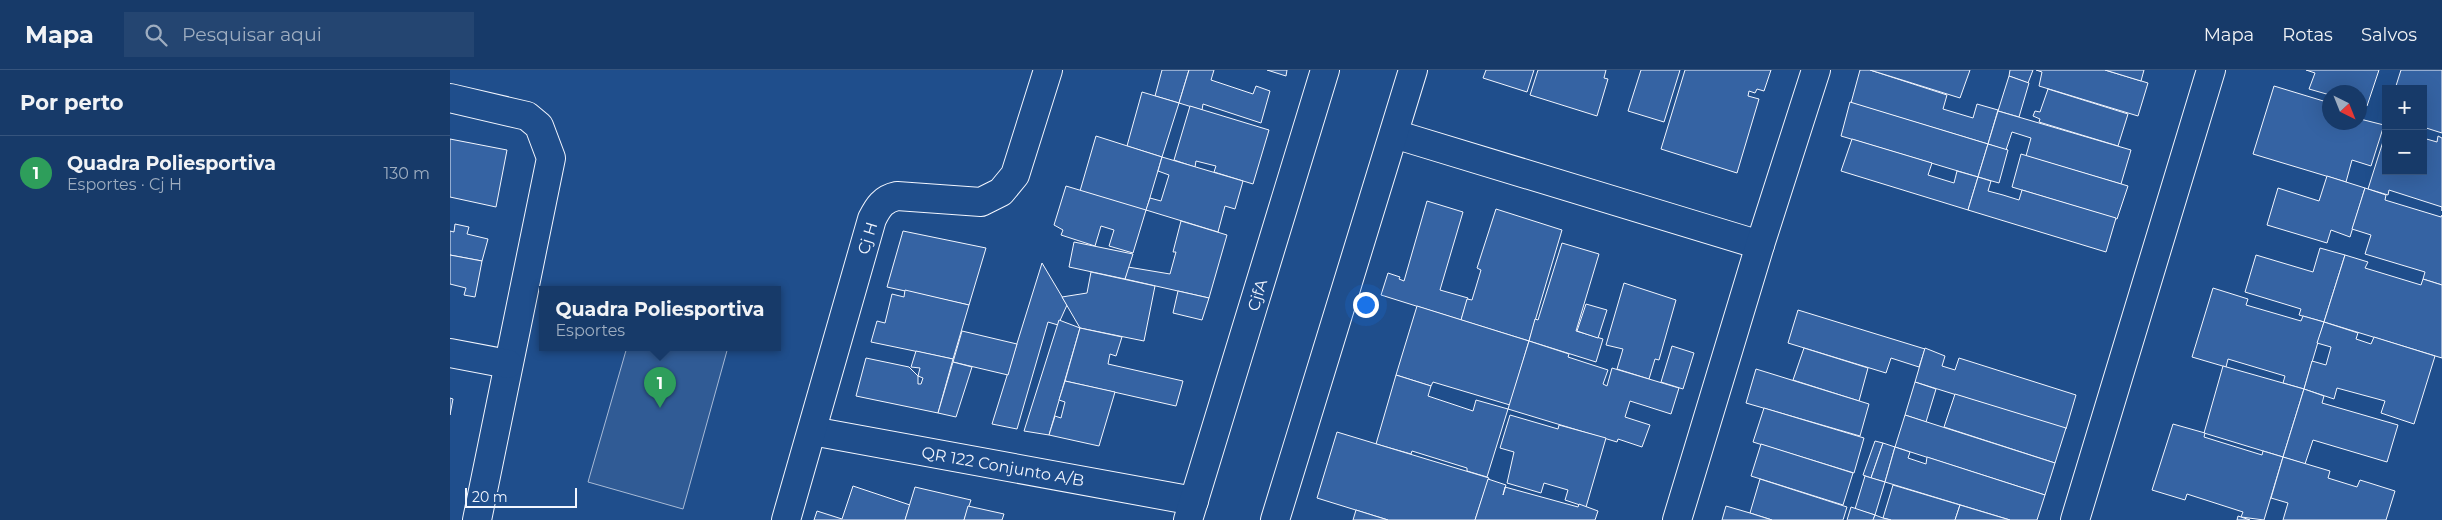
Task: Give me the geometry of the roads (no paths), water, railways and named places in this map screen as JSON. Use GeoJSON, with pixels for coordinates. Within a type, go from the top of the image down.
{"type":"FeatureCollection","features":[{"type":"Feature","properties":{"kind":"street","name":"Cj H"},"geometry":{"type":"LineString","coordinates":[[786,520],[872,218],[879,206],[888,198],[897,196],[981,202],[1001,192],[1015,175],[1048,70]]}},
{"type":"Feature","properties":{"kind":"street","name":"CjfA"},"geometry":{"type":"LineString","coordinates":[[1191,510],[1325,70]]}},
{"type":"Feature","properties":{"kind":"street"},"geometry":{"type":"LineString","coordinates":[[1276,520],[1413,70]]}},
{"type":"Feature","properties":{"kind":"street"},"geometry":{"type":"LineString","coordinates":[[1677,520],[1760,245],[1816,70]]}},
{"type":"Feature","properties":{"kind":"street"},"geometry":{"type":"LineString","coordinates":[[2075,520],[2211,70]]}},
{"type":"Feature","properties":{"kind":"street"},"geometry":{"type":"LineString","coordinates":[[450,98],[527,116],[539,126],[551,158],[477,520]]}},
{"type":"Feature","properties":{"kind":"street"},"geometry":{"type":"LineString","coordinates":[[1394,134],[1760,245]]}},
{"type":"Feature","properties":{"kind":"street"},"geometry":{"type":"LineString","coordinates":[[450,353],[508,364]]}},
{"type":"Feature","properties":{"kind":"street","name":"QR 122 Conjunto A/B"},"geometry":{"type":"LineString","coordinates":[[812,430],[1191,510]]}},
{"type":"Feature","properties":{"kind":"place","name":"Quadra Poliesportiva"},"geometry":{"type":"Point","coordinates":[660,408]}}]}
